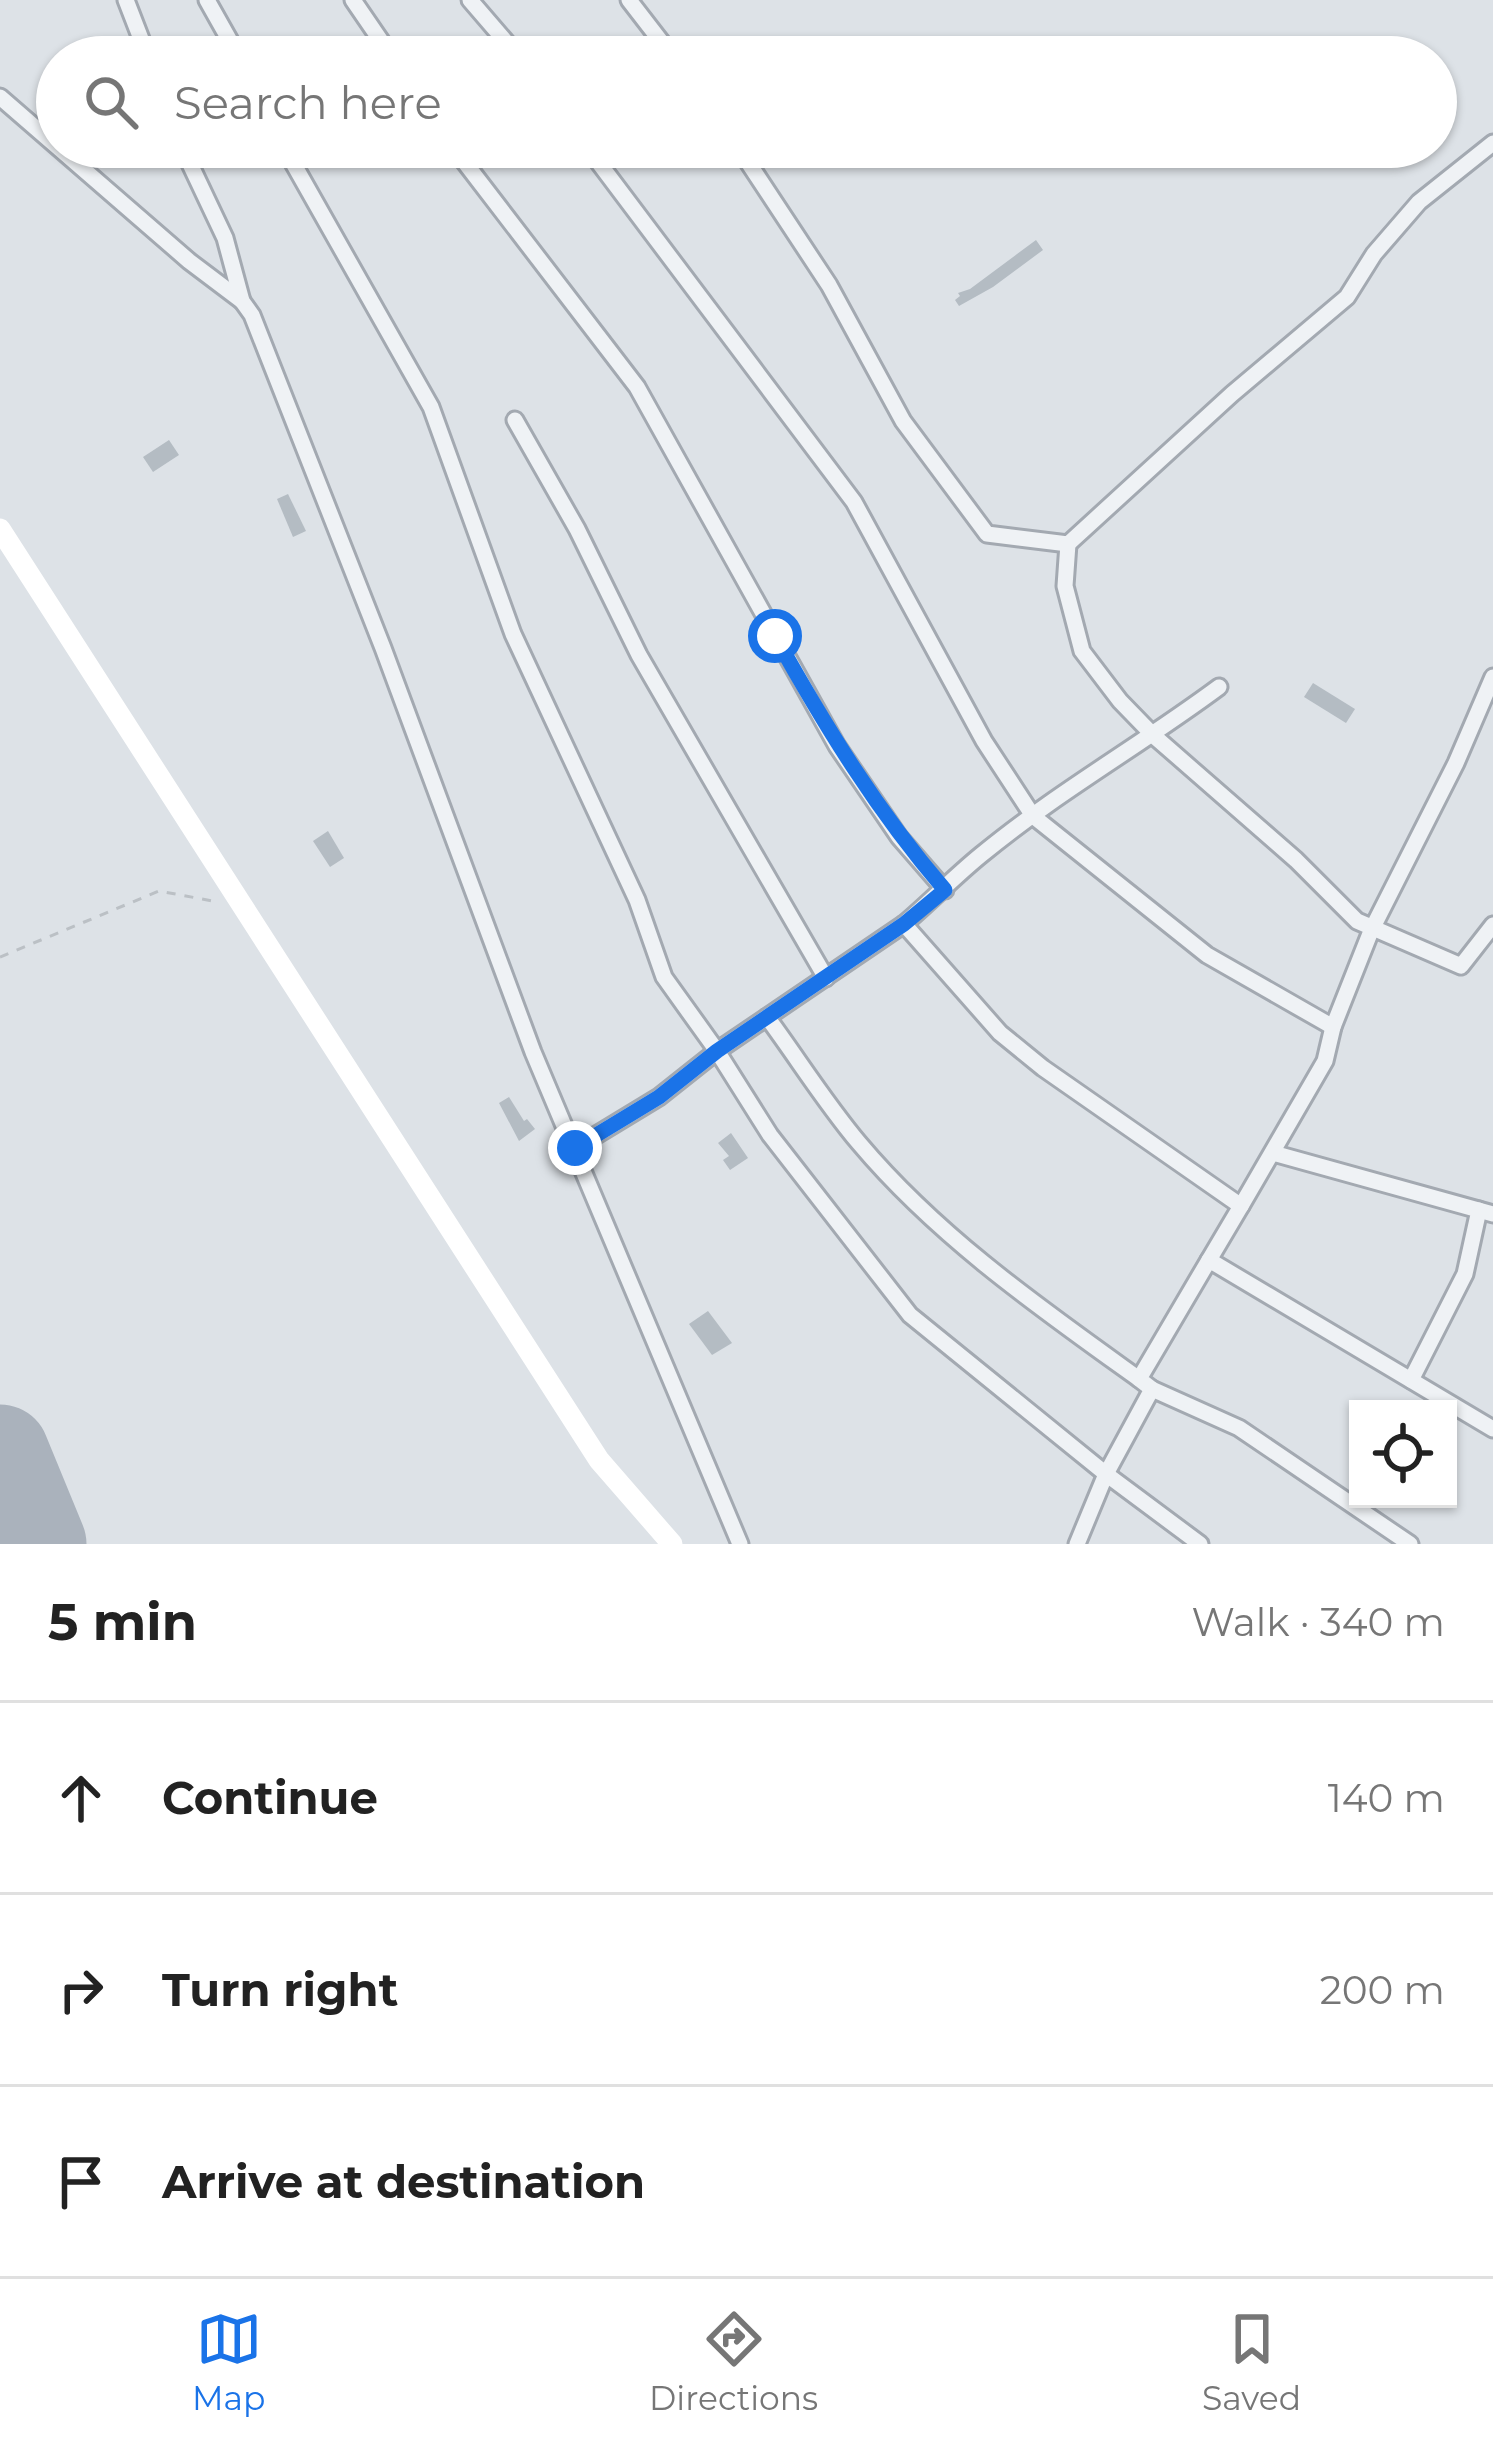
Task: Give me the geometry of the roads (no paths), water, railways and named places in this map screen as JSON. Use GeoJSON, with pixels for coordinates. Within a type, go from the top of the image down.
{"type":"FeatureCollection","features":[{"type":"Feature","properties":{"kind":"main road"},"geometry":{"type":"LineString","coordinates":[[0,529],[599,1460],[672,1544]]}},
{"type":"Feature","properties":{"kind":"street"},"geometry":{"type":"LineString","coordinates":[[126,0],[140,36]]}},
{"type":"Feature","properties":{"kind":"street"},"geometry":{"type":"LineString","coordinates":[[207,0],[227,36]]}},
{"type":"Feature","properties":{"kind":"street"},"geometry":{"type":"LineString","coordinates":[[353,0],[378,36]]}},
{"type":"Feature","properties":{"kind":"street"},"geometry":{"type":"LineString","coordinates":[[470,0],[501,36]]}},
{"type":"Feature","properties":{"kind":"street"},"geometry":{"type":"LineString","coordinates":[[629,0],[657,36]]}},
{"type":"Feature","properties":{"kind":"street"},"geometry":{"type":"LineString","coordinates":[[0,97],[36,128]]}},
{"type":"Feature","properties":{"kind":"street"},"geometry":{"type":"LineString","coordinates":[[1493,143],[1419,202],[1374,254],[1348,297],[1232,394],[1068,544],[1065,586],[1082,650],[1120,701],[1371,931],[1461,965],[1493,925]]}},
{"type":"Feature","properties":{"kind":"street"},"geometry":{"type":"LineString","coordinates":[[82,168],[242,301],[252,315],[383,648],[533,1052],[740,1544]]}},
{"type":"Feature","properties":{"kind":"street"},"geometry":{"type":"LineString","coordinates":[[192,168],[225,238],[242,301]]}},
{"type":"Feature","properties":{"kind":"street"},"geometry":{"type":"LineString","coordinates":[[296,168],[431,407],[513,634],[637,900],[664,976],[770,1135],[910,1315],[1200,1544]]}},
{"type":"Feature","properties":{"kind":"street"},"geometry":{"type":"LineString","coordinates":[[469,168],[637,387],[837,746],[899,836],[945,890]]}},
{"type":"Feature","properties":{"kind":"street"},"geometry":{"type":"LineString","coordinates":[[603,168],[854,502],[984,741],[1033,816],[1207,955],[1333,1028]]}},
{"type":"Feature","properties":{"kind":"street"},"geometry":{"type":"LineString","coordinates":[[752,168],[830,285],[904,421],[987,534],[1068,544]]}},
{"type":"Feature","properties":{"kind":"street"},"geometry":{"type":"LineString","coordinates":[[515,420],[577,529],[639,655],[826,978]]}},
{"type":"Feature","properties":{"kind":"street"},"geometry":{"type":"LineString","coordinates":[[1077,1544],[1146,1384],[1209,1260],[1324,1061],[1371,931],[1456,763],[1493,677]]}},
{"type":"Feature","properties":{"kind":"street"},"geometry":{"type":"LineString","coordinates":[[575,1148],[659,1097],[717,1051],[904,924],[979,856],[1219,687]]}},
{"type":"Feature","properties":{"kind":"street"},"geometry":{"type":"LineString","coordinates":[[904,924],[1000,1033],[1240,1206]]}},
{"type":"Feature","properties":{"kind":"street"},"geometry":{"type":"LineString","coordinates":[[767,1017],[860,1144],[1007,1285],[1146,1384],[1239,1428],[1409,1544]]}},
{"type":"Feature","properties":{"kind":"street"},"geometry":{"type":"LineString","coordinates":[[1273,1153],[1486,1212],[1465,1274],[1411,1380]]}},
{"type":"Feature","properties":{"kind":"street"},"geometry":{"type":"LineString","coordinates":[[1209,1260],[1493,1429]]}}]}
